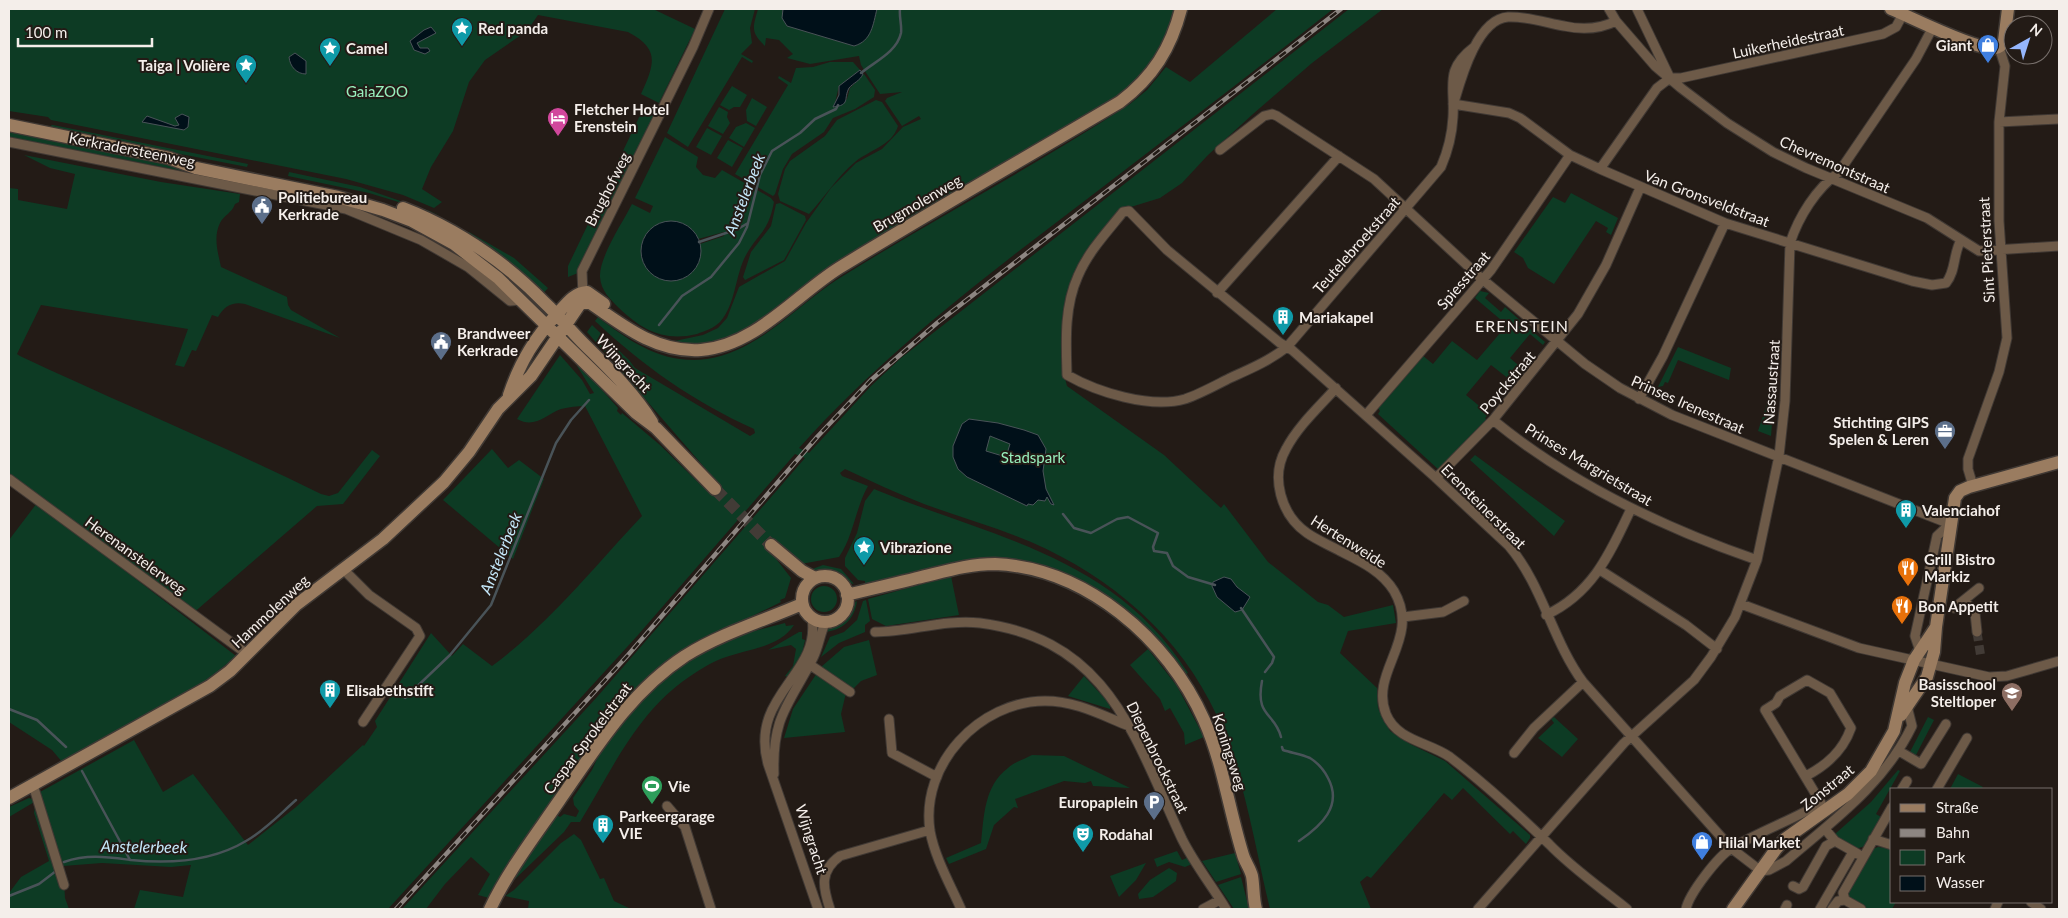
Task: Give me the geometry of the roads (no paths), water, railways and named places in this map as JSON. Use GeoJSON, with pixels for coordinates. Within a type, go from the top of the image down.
{"type":"FeatureCollection","features":[{"type":"Feature","properties":{"kind":"main road","name":"Brugmolenweg"},"geometry":{"type":"LineString","coordinates":[[583,297],[610,318],[648,340],[677,349],[710,349],[741,338],[838,269],[1120,102],[1142,84],[1162,60],[1172,41],[1181,9]]}},
{"type":"Feature","properties":{"kind":"main road"},"geometry":{"type":"LineString","coordinates":[[1897,11],[1974,44],[1990,48],[1999,47],[2005,35],[2008,9]]}},
{"type":"Feature","properties":{"kind":"main road","name":"Kerkradersteenweg"},"geometry":{"type":"LineString","coordinates":[[9,126],[169,158],[196,168],[356,202],[412,221],[454,244],[476,260],[522,300],[557,335]]}},
{"type":"Feature","properties":{"kind":"main road","name":"Kerkradersteenweg"},"geometry":{"type":"LineString","coordinates":[[251,180],[360,194],[423,216],[493,257],[527,285],[560,319]]}},
{"type":"Feature","properties":{"kind":"main road","name":"Hammolenweg"},"geometry":{"type":"LineString","coordinates":[[9,798],[210,686],[247,654],[296,605],[383,539],[444,482],[509,395],[531,376],[557,335],[560,319],[569,301],[583,297]]}},
{"type":"Feature","properties":{"kind":"main road"},"geometry":{"type":"LineString","coordinates":[[560,319],[576,308],[583,297]]}},
{"type":"Feature","properties":{"kind":"main road","name":"Hammolenweg"},"geometry":{"type":"LineString","coordinates":[[509,395],[519,367],[536,337],[547,324],[560,319]]}},
{"type":"Feature","properties":{"kind":"main road","name":"Wijngracht"},"geometry":{"type":"LineString","coordinates":[[560,319],[626,387],[642,406],[656,428]]}},
{"type":"Feature","properties":{"kind":"main road","name":"Wijngracht"},"geometry":{"type":"LineString","coordinates":[[557,335],[636,413],[656,428],[715,489]]}},
{"type":"Feature","properties":{"kind":"main road"},"geometry":{"type":"LineString","coordinates":[[1973,486],[2059,462]]}},
{"type":"Feature","properties":{"kind":"main road","name":"Zonstraat"},"geometry":{"type":"LineString","coordinates":[[1899,717],[1927,677],[1931,665],[1937,639],[1936,627],[1955,498],[1962,490],[1973,486]]}},
{"type":"Feature","properties":{"kind":"main road"},"geometry":{"type":"LineString","coordinates":[[772,545],[802,572],[815,578]]}},
{"type":"Feature","properties":{"kind":"main road"},"geometry":{"type":"LineString","coordinates":[[784,557],[804,588],[802,604],[812,618],[826,621],[843,613],[847,595],[841,583],[835,578],[822,576],[815,578],[804,588]]}},
{"type":"Feature","properties":{"kind":"main road","name":"Koningsweg"},"geometry":{"type":"LineString","coordinates":[[847,595],[955,568],[996,564],[1034,570],[1050,575],[1073,584],[1107,603],[1148,638],[1172,666],[1192,696],[1204,719],[1219,760],[1244,856],[1251,873],[1255,906]]}},
{"type":"Feature","properties":{"kind":"main road","name":"Caspar Sprokelstraat"},"geometry":{"type":"LineString","coordinates":[[490,909],[519,860],[562,797],[611,728],[642,691],[685,656],[717,638],[802,604]]}},
{"type":"Feature","properties":{"kind":"main road","name":"Zonstraat"},"geometry":{"type":"LineString","coordinates":[[1733,909],[1785,839],[1859,785],[1887,746],[1899,717],[1905,683],[1917,656],[1936,627]]}},
{"type":"Feature","properties":{"kind":"street","name":"Brughofweg"},"geometry":{"type":"LineString","coordinates":[[583,297],[582,271],[586,260],[693,47],[709,9]]}},
{"type":"Feature","properties":{"kind":"street","name":"Chevremontstraat"},"geometry":{"type":"LineString","coordinates":[[1609,9],[1616,21],[1655,66],[1719,117],[1762,146],[1831,178],[1919,214],[1979,251],[2059,246]]}},
{"type":"Feature","properties":{"kind":"street","name":"Chevremontstraat"},"geometry":{"type":"LineString","coordinates":[[1637,9],[1670,78]]}},
{"type":"Feature","properties":{"kind":"street","name":"Luikerheidestraat"},"geometry":{"type":"LineString","coordinates":[[1670,78],[1681,78],[1883,34],[1896,27],[1897,11]]}},
{"type":"Feature","properties":{"kind":"street","name":"Teutelebroekstraat"},"geometry":{"type":"LineString","coordinates":[[1067,375],[1116,396],[1174,400],[1194,395],[1264,363],[1286,347],[1441,167],[1451,138],[1453,73],[1460,60],[1474,47],[1492,24],[1512,13],[1578,29],[1604,26],[1616,21]]}},
{"type":"Feature","properties":{"kind":"street","name":"Nassaustraat"},"geometry":{"type":"LineString","coordinates":[[1478,909],[1632,737],[1683,692],[1717,649],[1741,604],[1757,560],[1779,456],[1785,401],[1790,243],[1799,221],[1825,182],[1839,172],[1916,59],[1933,27]]}},
{"type":"Feature","properties":{"kind":"street","name":"Sint Pieterstraat"},"geometry":{"type":"LineString","coordinates":[[1973,486],[1968,469],[1968,459],[1999,372],[2007,338],[2000,249],[1999,122],[2005,66],[1999,47]]}},
{"type":"Feature","properties":{"kind":"street"},"geometry":{"type":"LineString","coordinates":[[1600,169],[1657,88],[1670,78]]}},
{"type":"Feature","properties":{"kind":"street","name":"Van Gronsveldstraat"},"geometry":{"type":"LineString","coordinates":[[1453,104],[1509,113],[1520,118],[1570,154],[1640,188],[1725,223],[1912,281],[1942,285],[1950,278],[1956,248],[1961,240]]}},
{"type":"Feature","properties":{"kind":"street","name":"Prinses Irenestraat"},"geometry":{"type":"LineString","coordinates":[[1220,150],[1264,116],[1272,114],[1368,175],[1482,279],[1584,364],[1638,399],[1699,426],[1950,524]]}},
{"type":"Feature","properties":{"kind":"street"},"geometry":{"type":"LineString","coordinates":[[1999,122],[2059,119]]}},
{"type":"Feature","properties":{"kind":"street","name":"Kerkradersteenweg"},"geometry":{"type":"LineString","coordinates":[[9,142],[251,180]]}},
{"type":"Feature","properties":{"kind":"street","name":"Spiesstraat"},"geometry":{"type":"LineString","coordinates":[[1366,415],[1508,247],[1570,154]]}},
{"type":"Feature","properties":{"kind":"street"},"geometry":{"type":"LineString","coordinates":[[1217,293],[1339,156]]}},
{"type":"Feature","properties":{"kind":"street","name":"Poyckstraat"},"geometry":{"type":"LineString","coordinates":[[1436,478],[1493,420],[1558,341],[1592,292],[1640,188]]}},
{"type":"Feature","properties":{"kind":"street","name":"Erensteinerstraat"},"geometry":{"type":"LineString","coordinates":[[1067,375],[1068,316],[1071,295],[1078,276],[1094,250],[1123,212],[1129,211],[1167,250],[1217,293],[1336,388],[1436,478],[1517,557],[1529,576],[1565,656],[1583,682],[1731,848],[1761,871]]}},
{"type":"Feature","properties":{"kind":"street"},"geometry":{"type":"LineString","coordinates":[[1638,399],[1663,356],[1725,223]]}},
{"type":"Feature","properties":{"kind":"street","name":"Hertenweide"},"geometry":{"type":"LineString","coordinates":[[1336,388],[1293,437],[1285,450],[1278,482],[1281,496],[1292,518],[1306,532],[1371,568],[1385,579],[1395,593],[1403,617],[1400,644],[1383,689],[1383,704],[1389,720],[1408,738],[1450,757],[1627,909]]}},
{"type":"Feature","properties":{"kind":"street","name":"Prinses Margrietstraat"},"geometry":{"type":"LineString","coordinates":[[1493,420],[1552,461],[1632,509],[1757,560]]}},
{"type":"Feature","properties":{"kind":"street","name":"Herenanstelerweg"},"geometry":{"type":"LineString","coordinates":[[9,478],[247,654]]}},
{"type":"Feature","properties":{"kind":"street"},"geometry":{"type":"LineString","coordinates":[[1546,615],[1571,600],[1600,570],[1632,509]]}},
{"type":"Feature","properties":{"kind":"street","name":"Zonstraat"},"geometry":{"type":"LineString","coordinates":[[1917,656],[1915,636],[1937,536],[1950,524]]}},
{"type":"Feature","properties":{"kind":"street"},"geometry":{"type":"LineString","coordinates":[[343,569],[363,591],[416,628],[420,636],[363,722]]}},
{"type":"Feature","properties":{"kind":"street"},"geometry":{"type":"LineString","coordinates":[[1600,570],[1686,626],[1717,649]]}},
{"type":"Feature","properties":{"kind":"street"},"geometry":{"type":"LineString","coordinates":[[1954,608],[1979,588]]}},
{"type":"Feature","properties":{"kind":"street"},"geometry":{"type":"LineString","coordinates":[[1964,600],[1975,613],[1977,632]]}},
{"type":"Feature","properties":{"kind":"street"},"geometry":{"type":"LineString","coordinates":[[1403,617],[1443,612],[1464,601]]}},
{"type":"Feature","properties":{"kind":"street"},"geometry":{"type":"LineString","coordinates":[[1741,604],[1859,648],[1917,656],[1931,665],[2002,677],[2059,661]]}},
{"type":"Feature","properties":{"kind":"street","name":"Wijngracht"},"geometry":{"type":"LineString","coordinates":[[807,663],[811,644],[812,618]]}},
{"type":"Feature","properties":{"kind":"street","name":"Wijngracht"},"geometry":{"type":"LineString","coordinates":[[818,909],[775,779],[775,742],[781,716],[826,621]]}},
{"type":"Feature","properties":{"kind":"street","name":"Diepenbrockstraat"},"geometry":{"type":"LineString","coordinates":[[875,632],[962,622],[1008,628],[1033,636],[1069,656],[1102,685],[1116,702],[1183,840],[1220,900]]}},
{"type":"Feature","properties":{"kind":"street"},"geometry":{"type":"LineString","coordinates":[[807,663],[850,692]]}},
{"type":"Feature","properties":{"kind":"street"},"geometry":{"type":"LineString","coordinates":[[1807,680],[1830,693],[1851,728],[1846,741],[1822,768],[1806,776],[1765,710],[1776,703],[1780,696],[1807,680]]}},
{"type":"Feature","properties":{"kind":"street"},"geometry":{"type":"LineString","coordinates":[[1514,753],[1534,728],[1583,682]]}},
{"type":"Feature","properties":{"kind":"street"},"geometry":{"type":"LineString","coordinates":[[961,909],[938,857],[930,830],[932,799],[937,777],[950,752],[972,728],[987,717],[1024,704],[1044,701],[1067,702],[1129,726]]}},
{"type":"Feature","properties":{"kind":"street","name":"Zonstraat"},"geometry":{"type":"LineString","coordinates":[[1761,871],[1769,870],[1786,862],[1864,795],[1898,751],[1912,726],[1908,706]]}},
{"type":"Feature","properties":{"kind":"street"},"geometry":{"type":"LineString","coordinates":[[889,719],[892,753],[937,777]]}},
{"type":"Feature","properties":{"kind":"street"},"geometry":{"type":"LineString","coordinates":[[1898,751],[1921,764],[1946,724]]}},
{"type":"Feature","properties":{"kind":"street"},"geometry":{"type":"LineString","coordinates":[[1939,788],[1967,738]]}},
{"type":"Feature","properties":{"kind":"street","name":"Zonstraat"},"geometry":{"type":"LineString","coordinates":[[1686,909],[1688,902],[1702,881],[1731,848],[1821,803],[1806,776]]}},
{"type":"Feature","properties":{"kind":"street"},"geometry":{"type":"LineString","coordinates":[[1903,788],[1907,781]]}},
{"type":"Feature","properties":{"kind":"street"},"geometry":{"type":"LineString","coordinates":[[34,785],[64,885]]}},
{"type":"Feature","properties":{"kind":"street"},"geometry":{"type":"LineString","coordinates":[[668,806],[685,827],[711,909]]}},
{"type":"Feature","properties":{"kind":"street"},"geometry":{"type":"LineString","coordinates":[[1845,900],[1843,893],[1890,810]]}},
{"type":"Feature","properties":{"kind":"street"},"geometry":{"type":"LineString","coordinates":[[1825,829],[1835,841],[1862,857]]}},
{"type":"Feature","properties":{"kind":"street"},"geometry":{"type":"LineString","coordinates":[[830,909],[823,888],[823,880],[833,861],[840,856],[930,830]]}},
{"type":"Feature","properties":{"kind":"street"},"geometry":{"type":"LineString","coordinates":[[1873,839],[1890,844]]}},
{"type":"Feature","properties":{"kind":"street"},"geometry":{"type":"LineString","coordinates":[[1793,886],[1799,889],[1803,887],[1826,846],[1835,841]]}},
{"type":"Feature","properties":{"kind":"street"},"geometry":{"type":"LineString","coordinates":[[1820,909],[1853,852]]}},
{"type":"Feature","properties":{"kind":"street"},"geometry":{"type":"LineString","coordinates":[[1203,909],[1220,900],[1226,909]]}},
{"type":"Feature","properties":{"kind":"street"},"geometry":{"type":"LineString","coordinates":[[1832,909],[1838,901],[1845,900],[1861,909]]}},
{"type":"Feature","properties":{"kind":"water"},"geometry":{"type":"Polygon","coordinates":[[[783,9],[877,9],[873,26],[868,36],[860,44],[854,46],[787,26],[782,18],[783,9]]]}},
{"type":"Feature","properties":{"kind":"water"},"geometry":{"type":"Polygon","coordinates":[[[431,27],[436,33],[417,43],[420,48],[428,48],[430,51],[425,54],[414,50],[410,41],[431,27]]]}},
{"type":"Feature","properties":{"kind":"water"},"geometry":{"type":"Polygon","coordinates":[[[295,53],[306,61],[306,74],[292,67],[289,57],[295,53]]]}},
{"type":"Feature","properties":{"kind":"water"},"geometry":{"type":"Polygon","coordinates":[[[860,70],[863,74],[849,88],[844,103],[833,107],[839,95],[839,86],[860,70]]]}},
{"type":"Feature","properties":{"kind":"water"},"geometry":{"type":"Polygon","coordinates":[[[182,114],[189,117],[188,127],[184,130],[142,122],[147,116],[175,126],[179,125],[175,118],[182,114]]]}},
{"type":"Feature","properties":{"kind":"water"},"geometry":{"type":"Polygon","coordinates":[[[671,221],[688,226],[696,234],[701,251],[696,268],[688,276],[671,281],[654,276],[646,268],[641,251],[646,234],[654,226],[671,221]]]}},
{"type":"Feature","properties":{"kind":"water"},"geometry":{"type":"Polygon","coordinates":[[[969,419],[998,423],[1038,435],[1046,449],[1043,471],[1046,489],[1054,505],[1051,504],[1047,497],[1045,501],[1038,500],[1033,505],[1028,504],[1027,506],[967,477],[958,469],[953,457],[953,446],[962,424],[969,419]],[[990,436],[986,451],[1006,457],[1010,444],[990,436]]]}},
{"type":"Feature","properties":{"kind":"water"},"geometry":{"type":"Polygon","coordinates":[[[1224,577],[1231,579],[1237,587],[1250,597],[1242,610],[1235,612],[1217,597],[1212,586],[1213,582],[1224,577]]]}},
{"type":"Feature","properties":{"kind":"waterway","name":"Anstelerbeek"},"geometry":{"type":"LineString","coordinates":[[861,73],[890,51],[899,40],[901,33],[900,9]]}},
{"type":"Feature","properties":{"kind":"waterway","name":"Anstelerbeek"},"geometry":{"type":"LineString","coordinates":[[659,325],[682,296],[711,277],[739,243],[747,227],[760,175],[772,151],[800,133],[815,119],[836,109],[838,105]]}},
{"type":"Feature","properties":{"kind":"waterway"},"geometry":{"type":"LineString","coordinates":[[699,242],[738,229],[748,223]]}},
{"type":"Feature","properties":{"kind":"waterway","name":"Anstelerbeek"},"geometry":{"type":"LineString","coordinates":[[405,698],[450,655],[491,605],[556,443],[571,420],[589,400]]}},
{"type":"Feature","properties":{"kind":"waterway"},"geometry":{"type":"LineString","coordinates":[[1063,514],[1074,528],[1091,533],[1117,519],[1128,517],[1158,533],[1153,547],[1154,551],[1167,553],[1173,566],[1188,577],[1215,585]]}},
{"type":"Feature","properties":{"kind":"waterway"},"geometry":{"type":"LineString","coordinates":[[1241,608],[1274,657],[1265,672]]}},
{"type":"Feature","properties":{"kind":"waterway"},"geometry":{"type":"LineString","coordinates":[[1262,681],[1261,702],[1263,708],[1275,723],[1281,737]]}},
{"type":"Feature","properties":{"kind":"waterway"},"geometry":{"type":"LineString","coordinates":[[9,709],[37,720],[66,747]]}},
{"type":"Feature","properties":{"kind":"waterway"},"geometry":{"type":"LineString","coordinates":[[1282,747],[1283,750],[1310,758],[1316,762],[1325,772],[1332,788],[1333,798],[1327,814],[1315,829],[1299,841]]}},
{"type":"Feature","properties":{"kind":"waterway"},"geometry":{"type":"LineString","coordinates":[[82,771],[130,860]]}},
{"type":"Feature","properties":{"kind":"waterway","name":"Anstelerbeek"},"geometry":{"type":"LineString","coordinates":[[64,862],[89,857],[160,862],[205,857],[233,848],[253,837],[296,800]]}},
{"type":"Feature","properties":{"kind":"waterway","name":"Anstelerbeek"},"geometry":{"type":"LineString","coordinates":[[9,896],[39,884],[56,871]]}},
{"type":"Feature","properties":{"kind":"tunnel"},"geometry":{"type":"LineString","coordinates":[[715,489],[771,545]]}},
{"type":"Feature","properties":{"kind":"tunnel"},"geometry":{"type":"LineString","coordinates":[[1977,632],[1981,658]]}},
{"type":"Feature","properties":{"kind":"railway"},"geometry":{"type":"LineString","coordinates":[[396,909],[628,655],[818,436],[871,380],[937,323],[1341,9]]}},
{"type":"Feature","properties":{"kind":"place","name":"Red panda"},"geometry":{"type":"Point","coordinates":[462,47]}},
{"type":"Feature","properties":{"kind":"place","name":"Giant"},"geometry":{"type":"Point","coordinates":[1988,64]}},
{"type":"Feature","properties":{"kind":"place","name":"Camel"},"geometry":{"type":"Point","coordinates":[330,67]}},
{"type":"Feature","properties":{"kind":"place","name":"Taiga | Volière"},"geometry":{"type":"Point","coordinates":[246,84]}},
{"type":"Feature","properties":{"kind":"place","name":"Fletcher Hotel Erenstein"},"geometry":{"type":"Point","coordinates":[558,137]}},
{"type":"Feature","properties":{"kind":"place","name":"Politiebureau Kerkrade"},"geometry":{"type":"Point","coordinates":[262,225]}},
{"type":"Feature","properties":{"kind":"place","name":"Mariakapel"},"geometry":{"type":"Point","coordinates":[1283,336]}},
{"type":"Feature","properties":{"kind":"place","name":"Brandweer Kerkrade"},"geometry":{"type":"Point","coordinates":[441,361]}},
{"type":"Feature","properties":{"kind":"place","name":"Stichting GIPS Spelen & Leren"},"geometry":{"type":"Point","coordinates":[1945,450]}},
{"type":"Feature","properties":{"kind":"place","name":"Valenciahof"},"geometry":{"type":"Point","coordinates":[1906,529]}},
{"type":"Feature","properties":{"kind":"place","name":"Vibrazione"},"geometry":{"type":"Point","coordinates":[864,566]}},
{"type":"Feature","properties":{"kind":"place","name":"Grill Bistro Markiz"},"geometry":{"type":"Point","coordinates":[1908,587]}},
{"type":"Feature","properties":{"kind":"place","name":"Bon Appetit"},"geometry":{"type":"Point","coordinates":[1902,625]}},
{"type":"Feature","properties":{"kind":"place","name":"Elisabethstift"},"geometry":{"type":"Point","coordinates":[330,709]}},
{"type":"Feature","properties":{"kind":"place","name":"Basisschool Steltloper"},"geometry":{"type":"Point","coordinates":[2012,712]}},
{"type":"Feature","properties":{"kind":"place","name":"Vie"},"geometry":{"type":"Point","coordinates":[652,805]}},
{"type":"Feature","properties":{"kind":"place","name":"Europaplein"},"geometry":{"type":"Point","coordinates":[1154,821]}},
{"type":"Feature","properties":{"kind":"place","name":"Parkeergarage VIE"},"geometry":{"type":"Point","coordinates":[603,844]}},
{"type":"Feature","properties":{"kind":"place","name":"Rodahal"},"geometry":{"type":"Point","coordinates":[1083,853]}},
{"type":"Feature","properties":{"kind":"place","name":"Hilal Market"},"geometry":{"type":"Point","coordinates":[1702,861]}},
{"type":"Feature","properties":{"kind":"district","name":"ERENSTEIN"},"geometry":{"type":"Point","coordinates":[1522,325]}},
{"type":"Feature","properties":{"kind":"park label","name":"GaiaZOO"},"geometry":{"type":"Point","coordinates":[377,91]}},
{"type":"Feature","properties":{"kind":"park label","name":"Stadspark"},"geometry":{"type":"Point","coordinates":[1033,457]}}]}
